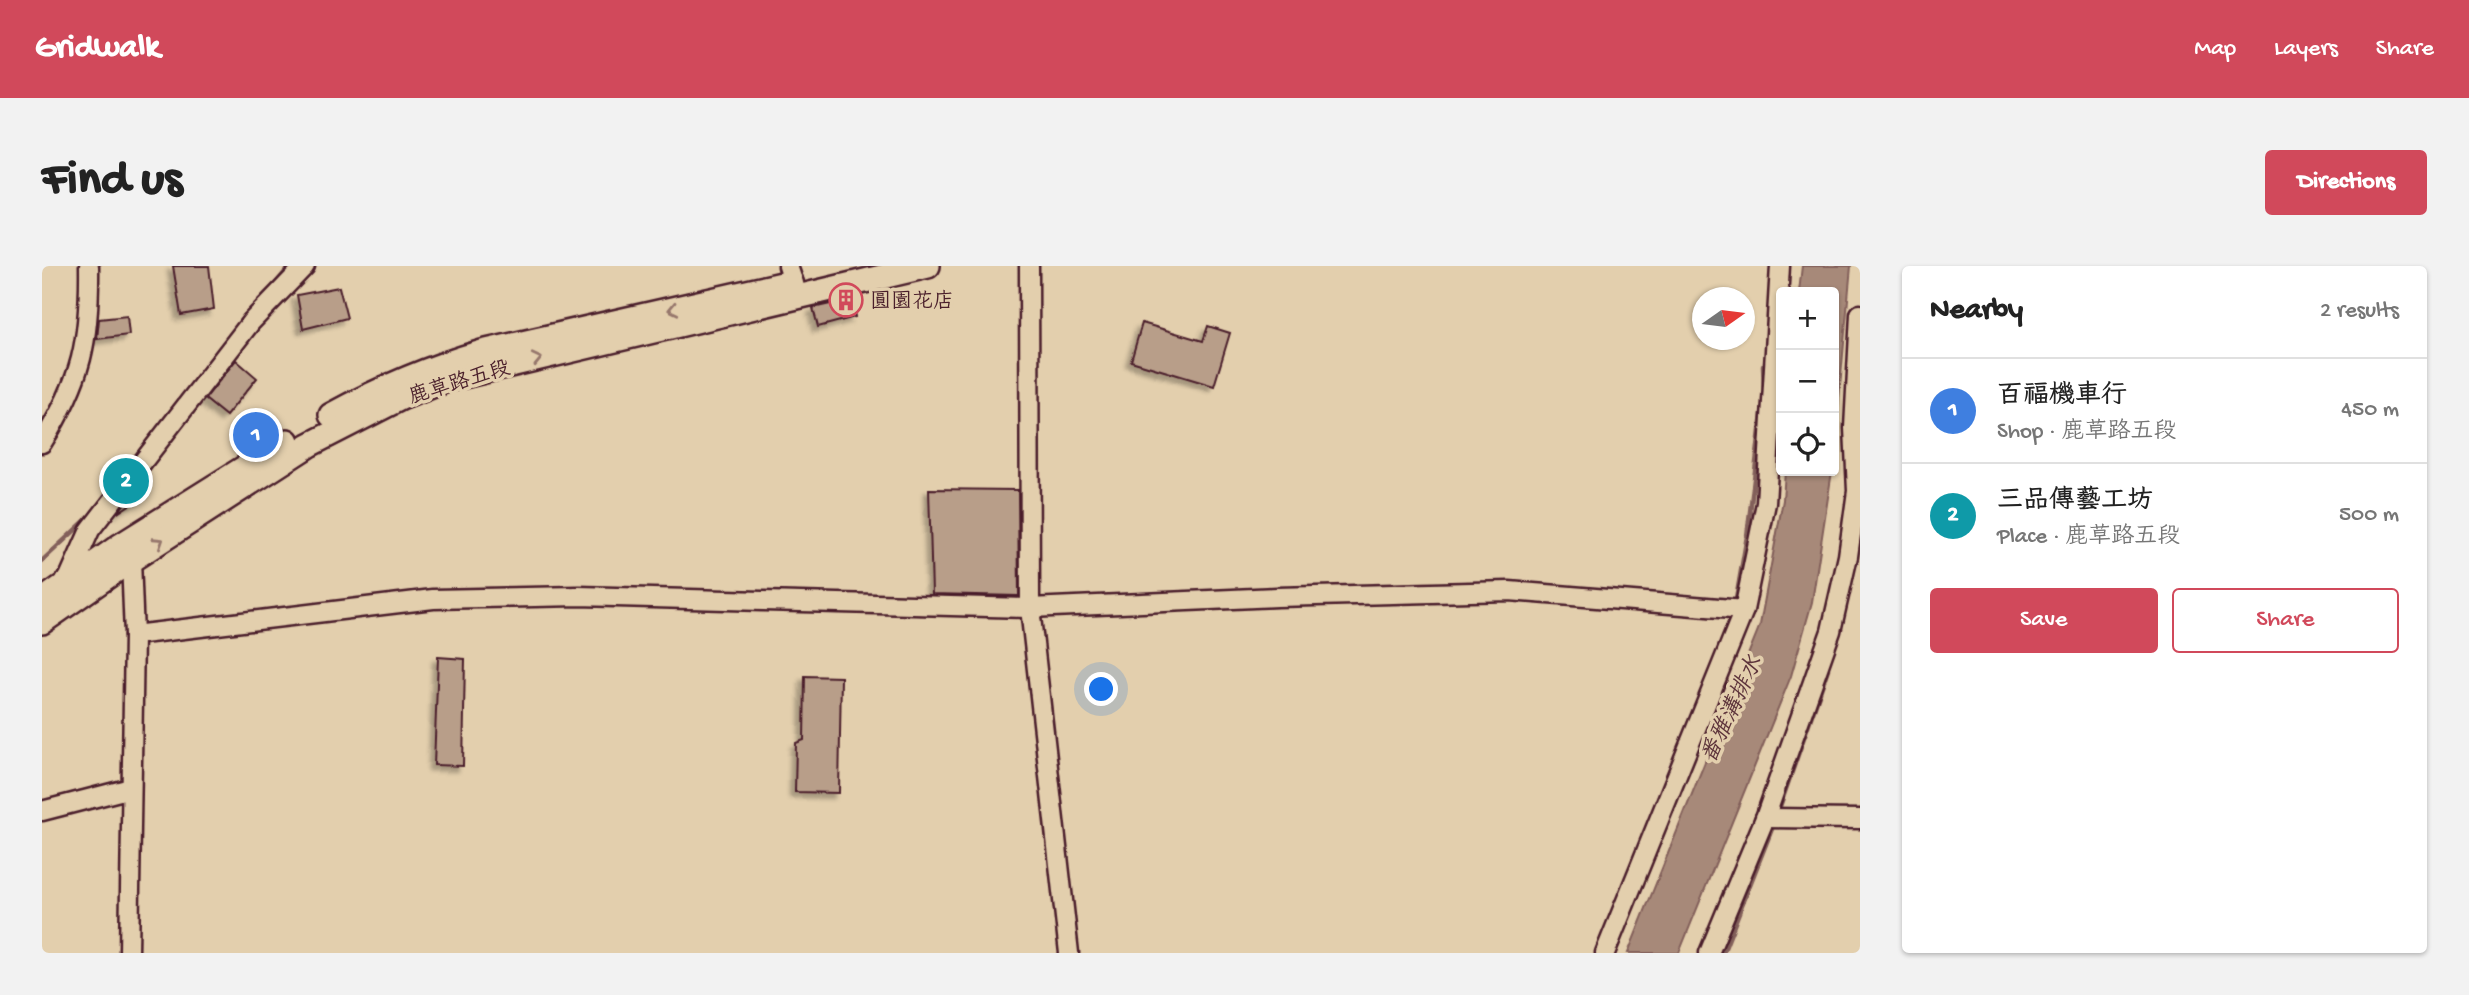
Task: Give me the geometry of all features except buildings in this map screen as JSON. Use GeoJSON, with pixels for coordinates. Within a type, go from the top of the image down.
{"type":"FeatureCollection","features":[{"type":"Feature","properties":{"kind":"main road","name":"鹿草路五段"},"geometry":{"type":"LineString","coordinates":[[42,622],[71,591],[126,553],[309,445],[401,398],[447,380],[793,281],[859,266]]}},
{"type":"Feature","properties":{"kind":"main road","name":"鹿草路五段"},"geometry":{"type":"LineString","coordinates":[[793,281],[928,266]]}},
{"type":"Feature","properties":{"kind":"main road","name":"鹿草路五段"},"geometry":{"type":"LineString","coordinates":[[42,601],[71,591]]}},
{"type":"Feature","properties":{"kind":"street"},"geometry":{"type":"LineString","coordinates":[[42,443],[76,379],[85,347],[90,311],[89,266]]}},
{"type":"Feature","properties":{"kind":"street"},"geometry":{"type":"LineString","coordinates":[[71,591],[90,530],[244,331],[305,266]]}},
{"type":"Feature","properties":{"kind":"street"},"geometry":{"type":"LineString","coordinates":[[1028,266],[1030,608],[1069,953]]}},
{"type":"Feature","properties":{"kind":"street"},"geometry":{"type":"LineString","coordinates":[[1605,953],[1744,610],[1766,503],[1780,266]]}},
{"type":"Feature","properties":{"kind":"street"},"geometry":{"type":"LineString","coordinates":[[1709,953],[1765,818],[1831,631],[1848,556],[1857,491],[1854,428],[1860,314]]}},
{"type":"Feature","properties":{"kind":"street"},"geometry":{"type":"LineString","coordinates":[[126,553],[134,635],[130,953]]}},
{"type":"Feature","properties":{"kind":"street"},"geometry":{"type":"LineString","coordinates":[[134,635],[433,598],[579,596],[1030,608],[1277,597],[1509,591],[1744,610]]}},
{"type":"Feature","properties":{"kind":"street"},"geometry":{"type":"LineString","coordinates":[[42,811],[131,788]]}},
{"type":"Feature","properties":{"kind":"street"},"geometry":{"type":"LineString","coordinates":[[1765,818],[1860,819]]}},
{"type":"Feature","properties":{"kind":"water"},"geometry":{"type":"Polygon","coordinates":[[[1802,266],[1851,266],[1839,398],[1839,287],[1800,287],[1802,266]]]}},
{"type":"Feature","properties":{"kind":"water","name":"番雅溝排水"},"geometry":{"type":"Polygon","coordinates":[[[1785,476],[1831,476],[1812,602],[1791,676],[1679,953],[1628,953],[1760,625],[1783,500],[1785,476]]]}},
{"type":"Feature","properties":{"kind":"waterway"},"geometry":{"type":"LineString","coordinates":[[272,288],[290,266]]}},
{"type":"Feature","properties":{"kind":"waterway"},"geometry":{"type":"LineString","coordinates":[[1763,365],[1764,394]]}},
{"type":"Feature","properties":{"kind":"waterway"},"geometry":{"type":"LineString","coordinates":[[1735,605],[1747,536],[1763,406]]}},
{"type":"Feature","properties":{"kind":"waterway"},"geometry":{"type":"LineString","coordinates":[[42,561],[90,516]]}},
{"type":"Feature","properties":{"kind":"waterway"},"geometry":{"type":"LineString","coordinates":[[1778,812],[1828,669]]}},
{"type":"Feature","properties":{"kind":"waterway"},"geometry":{"type":"LineString","coordinates":[[1723,953],[1774,824]]}},
{"type":"Feature","properties":{"kind":"place","name":"圓園花店"},"geometry":{"type":"Point","coordinates":[846,300]}},
{"type":"Feature","properties":{"kind":"place","name":"百福機車行"},"geometry":{"type":"Point","coordinates":[256,435]}},
{"type":"Feature","properties":{"kind":"place","name":"三品傳藝工坊"},"geometry":{"type":"Point","coordinates":[126,481]}}]}
